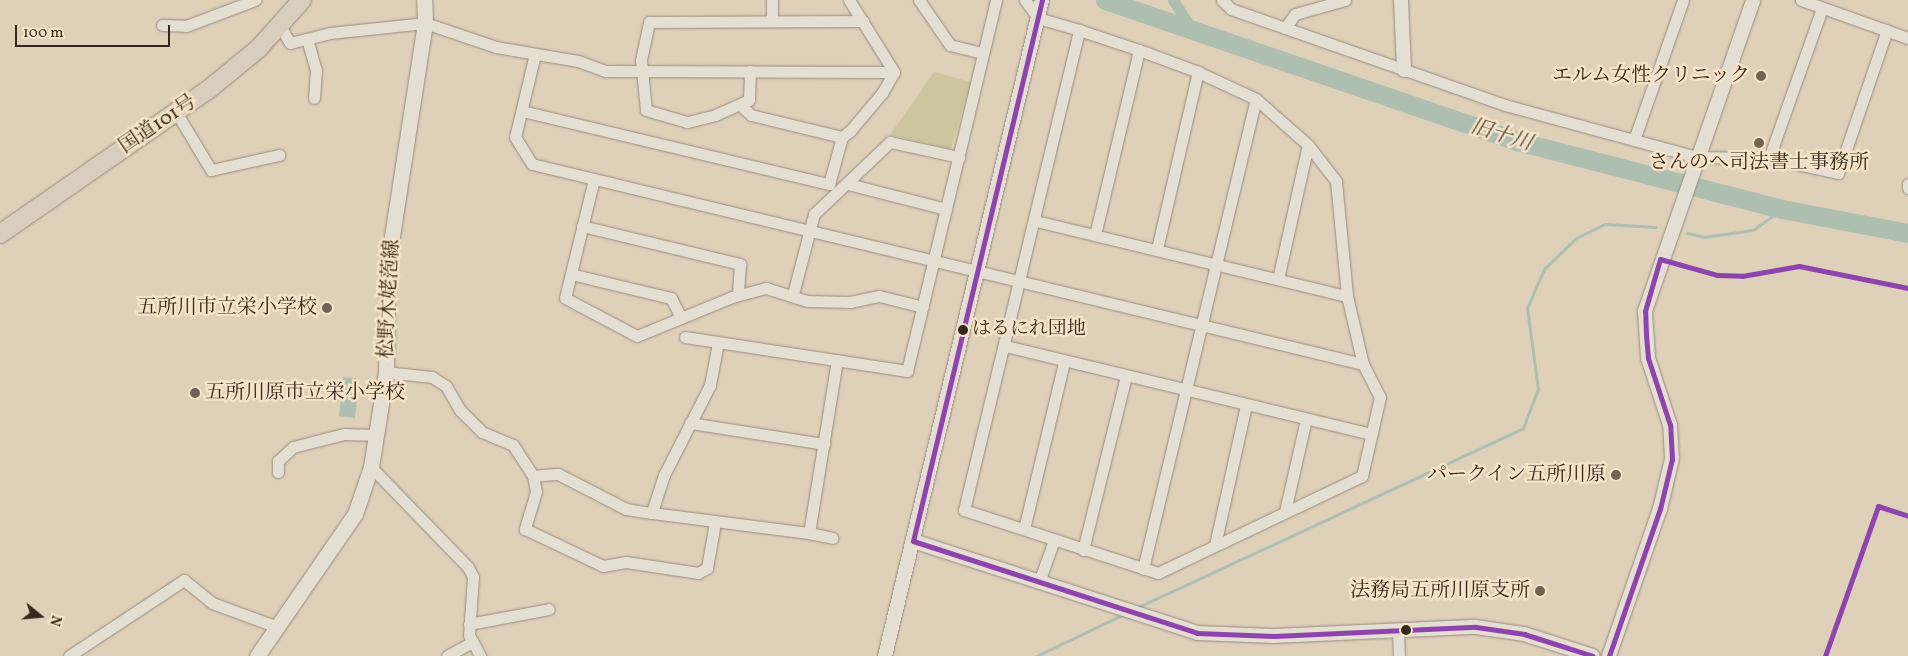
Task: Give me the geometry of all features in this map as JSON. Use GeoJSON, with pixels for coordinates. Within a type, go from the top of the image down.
{"type":"FeatureCollection","features":[{"type":"Feature","properties":{"kind":"highway","name":"国道101号"},"geometry":{"type":"LineString","coordinates":[[0,234],[176,112],[250,55],[289,9]]}},
{"type":"Feature","properties":{"kind":"main road","name":"松野木姥萢線"},"geometry":{"type":"LineString","coordinates":[[257,656],[355,514],[371,467],[386,372],[388,262],[425,23],[424,0]]}},
{"type":"Feature","properties":{"kind":"street"},"geometry":{"type":"LineString","coordinates":[[162,24],[186,26],[255,0]]}},
{"type":"Feature","properties":{"kind":"street"},"geometry":{"type":"LineString","coordinates":[[772,0],[772,21]]}},
{"type":"Feature","properties":{"kind":"street"},"geometry":{"type":"LineString","coordinates":[[849,0],[894,72]]}},
{"type":"Feature","properties":{"kind":"street"},"geometry":{"type":"LineString","coordinates":[[919,0],[950,45],[983,54]]}},
{"type":"Feature","properties":{"kind":"street"},"geometry":{"type":"LineString","coordinates":[[685,337],[907,370],[996,0]]}},
{"type":"Feature","properties":{"kind":"street"},"geometry":{"type":"LineString","coordinates":[[1025,0],[1038,18],[1079,30],[1139,50],[1198,72],[1256,99],[1308,145],[1336,180],[1347,296],[1363,364],[1380,398],[1362,476],[1158,573],[964,510],[1036,221],[1079,30]]}},
{"type":"Feature","properties":{"kind":"street"},"geometry":{"type":"LineString","coordinates":[[885,656],[1042,0]]}},
{"type":"Feature","properties":{"kind":"street"},"geometry":{"type":"LineString","coordinates":[[1222,0],[1231,9],[1505,105],[1634,140],[1694,160],[1769,158],[1838,174],[1887,30]]}},
{"type":"Feature","properties":{"kind":"street"},"geometry":{"type":"LineString","coordinates":[[1284,28],[1295,14],[1345,0]]}},
{"type":"Feature","properties":{"kind":"street"},"geometry":{"type":"LineString","coordinates":[[1401,0],[1404,70]]}},
{"type":"Feature","properties":{"kind":"street"},"geometry":{"type":"LineString","coordinates":[[1634,140],[1683,0]]}},
{"type":"Feature","properties":{"kind":"street"},"geometry":{"type":"LineString","coordinates":[[1609,656],[1660,509],[1672,459],[1670,425],[1648,358],[1645,311],[1663,249],[1753,0]]}},
{"type":"Feature","properties":{"kind":"street"},"geometry":{"type":"LineString","coordinates":[[1801,0],[1908,38]]}},
{"type":"Feature","properties":{"kind":"street"},"geometry":{"type":"LineString","coordinates":[[1769,158],[1822,8]]}},
{"type":"Feature","properties":{"kind":"street"},"geometry":{"type":"LineString","coordinates":[[289,9],[290,44],[307,39],[425,23],[477,42],[578,61],[606,71],[894,72]]}},
{"type":"Feature","properties":{"kind":"street"},"geometry":{"type":"LineString","coordinates":[[750,71],[751,96],[740,106],[693,121],[646,110],[645,72],[641,60],[649,22],[863,21]]}},
{"type":"Feature","properties":{"kind":"street"},"geometry":{"type":"LineString","coordinates":[[307,39],[316,70],[314,98]]}},
{"type":"Feature","properties":{"kind":"street"},"geometry":{"type":"LineString","coordinates":[[1095,235],[1139,50]]}},
{"type":"Feature","properties":{"kind":"street"},"geometry":{"type":"LineString","coordinates":[[535,54],[515,137],[530,162],[1363,364]]}},
{"type":"Feature","properties":{"kind":"street"},"geometry":{"type":"LineString","coordinates":[[522,111],[829,184],[842,137],[866,114],[894,72]]}},
{"type":"Feature","properties":{"kind":"street"},"geometry":{"type":"LineString","coordinates":[[1157,249],[1198,72]]}},
{"type":"Feature","properties":{"kind":"street"},"geometry":{"type":"LineString","coordinates":[[1143,569],[1203,326],[1256,99]]}},
{"type":"Feature","properties":{"kind":"street"},"geometry":{"type":"LineString","coordinates":[[740,106],[751,115],[842,137]]}},
{"type":"Feature","properties":{"kind":"street"},"geometry":{"type":"LineString","coordinates":[[176,112],[211,170],[279,155]]}},
{"type":"Feature","properties":{"kind":"street"},"geometry":{"type":"LineString","coordinates":[[793,294],[814,214],[848,184],[890,142],[959,158]]}},
{"type":"Feature","properties":{"kind":"street"},"geometry":{"type":"LineString","coordinates":[[1278,279],[1308,145]]}},
{"type":"Feature","properties":{"kind":"street"},"geometry":{"type":"LineString","coordinates":[[594,179],[571,274],[567,300],[636,336],[738,295],[766,288],[793,294],[807,301],[838,303],[879,296],[923,307]]}},
{"type":"Feature","properties":{"kind":"street"},"geometry":{"type":"LineString","coordinates":[[848,184],[946,209]]}},
{"type":"Feature","properties":{"kind":"street"},"geometry":{"type":"LineString","coordinates":[[1036,221],[1347,296]]}},
{"type":"Feature","properties":{"kind":"street"},"geometry":{"type":"LineString","coordinates":[[582,226],[740,264],[738,295]]}},
{"type":"Feature","properties":{"kind":"street"},"geometry":{"type":"LineString","coordinates":[[571,274],[671,298],[681,318]]}},
{"type":"Feature","properties":{"kind":"street"},"geometry":{"type":"LineString","coordinates":[[652,513],[664,475],[710,385],[718,343]]}},
{"type":"Feature","properties":{"kind":"street"},"geometry":{"type":"LineString","coordinates":[[1005,346],[1187,392],[1372,434]]}},
{"type":"Feature","properties":{"kind":"street"},"geometry":{"type":"LineString","coordinates":[[809,533],[837,360]]}},
{"type":"Feature","properties":{"kind":"street"},"geometry":{"type":"LineString","coordinates":[[1024,530],[1064,362]]}},
{"type":"Feature","properties":{"kind":"street"},"geometry":{"type":"LineString","coordinates":[[386,372],[432,377],[446,386],[460,410],[482,432],[514,445],[533,476],[536,492],[525,530],[603,566],[626,562],[698,573],[707,568],[715,522]]}},
{"type":"Feature","properties":{"kind":"street"},"geometry":{"type":"LineString","coordinates":[[1083,550],[1126,376]]}},
{"type":"Feature","properties":{"kind":"street"},"geometry":{"type":"LineString","coordinates":[[1215,545],[1246,405]]}},
{"type":"Feature","properties":{"kind":"street"},"geometry":{"type":"LineString","coordinates":[[1285,511],[1306,420]]}},
{"type":"Feature","properties":{"kind":"street"},"geometry":{"type":"LineString","coordinates":[[690,423],[824,444]]}},
{"type":"Feature","properties":{"kind":"street"},"geometry":{"type":"LineString","coordinates":[[278,472],[278,461],[293,447],[344,434],[376,435]]}},
{"type":"Feature","properties":{"kind":"street"},"geometry":{"type":"LineString","coordinates":[[371,467],[468,567],[473,576],[468,624],[472,642],[480,656]]}},
{"type":"Feature","properties":{"kind":"street"},"geometry":{"type":"LineString","coordinates":[[533,476],[558,474],[626,509],[809,533],[832,538]]}},
{"type":"Feature","properties":{"kind":"street"},"geometry":{"type":"LineString","coordinates":[[913,540],[1152,620],[1233,637],[1476,627],[1524,634],[1593,656]]}},
{"type":"Feature","properties":{"kind":"street"},"geometry":{"type":"LineString","coordinates":[[1039,582],[1054,540]]}},
{"type":"Feature","properties":{"kind":"street"},"geometry":{"type":"LineString","coordinates":[[69,656],[184,580],[212,603],[276,626]]}},
{"type":"Feature","properties":{"kind":"street"},"geometry":{"type":"LineString","coordinates":[[468,624],[549,609]]}},
{"type":"Feature","properties":{"kind":"street"},"geometry":{"type":"LineString","coordinates":[[1398,630],[1399,656]]}},
{"type":"Feature","properties":{"kind":"street"},"geometry":{"type":"LineString","coordinates":[[447,656],[472,642]]}},
{"type":"Feature","properties":{"kind":"shaded area"},"geometry":{"type":"Polygon","coordinates":[[[934,72],[971,82],[951,149],[890,135],[934,72]]]}},
{"type":"Feature","properties":{"kind":"shaded area"},"geometry":{"type":"Polygon","coordinates":[[[343,377],[359,379],[355,418],[339,416],[343,377]]]}},
{"type":"Feature","properties":{"kind":"waterway","name":"旧十川"},"geometry":{"type":"LineString","coordinates":[[1105,0],[1513,140],[1782,209],[1908,233]]}},
{"type":"Feature","properties":{"kind":"waterway"},"geometry":{"type":"LineString","coordinates":[[1173,0],[1195,34]]}},
{"type":"Feature","properties":{"kind":"waterway"},"geometry":{"type":"LineString","coordinates":[[1687,233],[1704,237],[1753,230],[1782,209]]}},
{"type":"Feature","properties":{"kind":"waterway"},"geometry":{"type":"LineString","coordinates":[[1136,608],[1523,428],[1538,389],[1527,308],[1544,269],[1576,238],[1605,224],[1656,227]]}},
{"type":"Feature","properties":{"kind":"waterway"},"geometry":{"type":"LineString","coordinates":[[1036,656],[1124,614]]}},
{"type":"Feature","properties":{"kind":"transit line"},"geometry":{"type":"LineString","coordinates":[[1042,0],[913,541],[1197,633],[1274,636],[1476,627],[1524,634],[1593,656]]}},
{"type":"Feature","properties":{"kind":"transit line"},"geometry":{"type":"LineString","coordinates":[[1609,656],[1660,509],[1672,459],[1670,425],[1648,358],[1646,334],[1645,311],[1660,259],[1717,275],[1742,276],[1799,266],[1908,288]]}},
{"type":"Feature","properties":{"kind":"transit line"},"geometry":{"type":"LineString","coordinates":[[1825,656],[1878,506],[1908,516]]}},
{"type":"Feature","properties":{"kind":"place","name":"エルム女性クリニック"},"geometry":{"type":"Point","coordinates":[1761,76]}},
{"type":"Feature","properties":{"kind":"place","name":"さんのへ司法書士事務所"},"geometry":{"type":"Point","coordinates":[1759,143]}},
{"type":"Feature","properties":{"kind":"place","name":"五所川市立栄小学校"},"geometry":{"type":"Point","coordinates":[327,308]}},
{"type":"Feature","properties":{"kind":"place","name":"はるにれ団地"},"geometry":{"type":"Point","coordinates":[963,330]}},
{"type":"Feature","properties":{"kind":"place","name":"五所川原市立栄小学校"},"geometry":{"type":"Point","coordinates":[195,393]}},
{"type":"Feature","properties":{"kind":"place","name":"パークイン五所川原"},"geometry":{"type":"Point","coordinates":[1616,475]}},
{"type":"Feature","properties":{"kind":"place","name":"法務局五所川原支所"},"geometry":{"type":"Point","coordinates":[1540,591]}}]}
